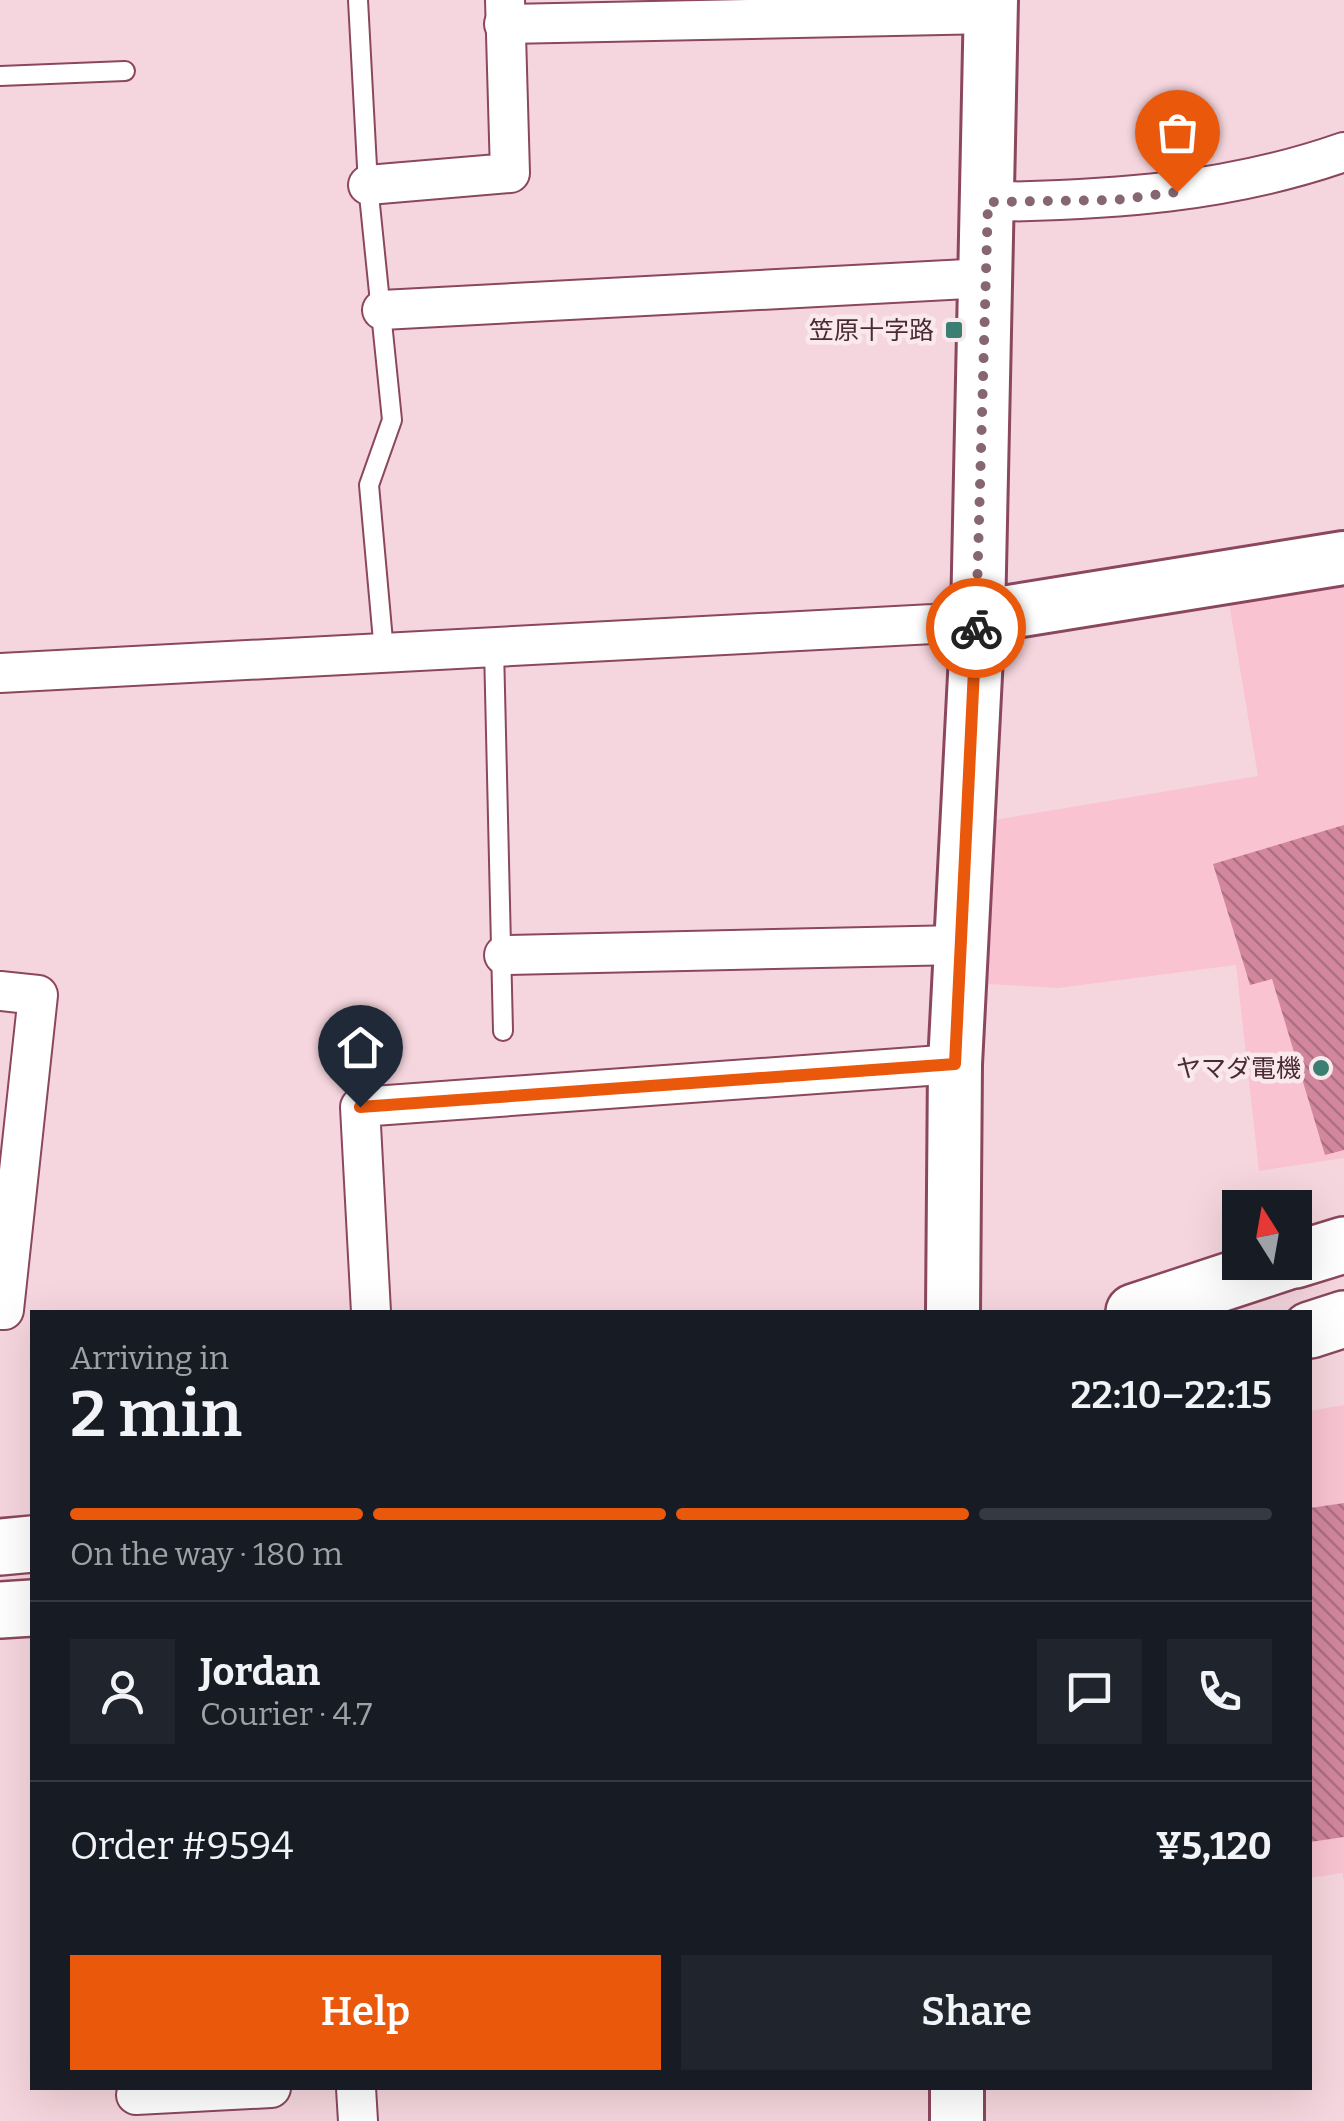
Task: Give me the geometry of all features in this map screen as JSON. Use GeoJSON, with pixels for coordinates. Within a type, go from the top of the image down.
{"type":"FeatureCollection","features":[{"type":"Feature","properties":{"kind":"highway"},"geometry":{"type":"LineString","coordinates":[[1312,1255],[1344,1245]]}},
{"type":"Feature","properties":{"kind":"highway"},"geometry":{"type":"LineString","coordinates":[[1140,1310],[1231,1280]]}},
{"type":"Feature","properties":{"kind":"highway"},"geometry":{"type":"LineString","coordinates":[[1312,1329],[1344,1319]]}},
{"type":"Feature","properties":{"kind":"highway"},"geometry":{"type":"LineString","coordinates":[[0,1547],[30,1544]]}},
{"type":"Feature","properties":{"kind":"highway"},"geometry":{"type":"LineString","coordinates":[[0,1610],[30,1608]]}},
{"type":"Feature","properties":{"kind":"street"},"geometry":{"type":"LineString","coordinates":[[368,185],[510,173],[504,12],[991,7],[978,617],[955,1064],[953,1310]]}},
{"type":"Feature","properties":{"kind":"street"},"geometry":{"type":"LineString","coordinates":[[988,202],[1116,200],[1207,188],[1284,173],[1344,152]]}},
{"type":"Feature","properties":{"kind":"street"},"geometry":{"type":"LineString","coordinates":[[382,310],[986,278]]}},
{"type":"Feature","properties":{"kind":"street"},"geometry":{"type":"LineString","coordinates":[[0,673],[217,665],[384,652],[932,624],[1344,558]]}},
{"type":"Feature","properties":{"kind":"street"},"geometry":{"type":"LineString","coordinates":[[504,955],[960,945]]}},
{"type":"Feature","properties":{"kind":"street"},"geometry":{"type":"LineString","coordinates":[[0,991],[38,995],[4,1310],[0,1310]]}},
{"type":"Feature","properties":{"kind":"street"},"geometry":{"type":"LineString","coordinates":[[371,1310],[360,1107],[955,1064]]}},
{"type":"Feature","properties":{"kind":"street"},"geometry":{"type":"LineString","coordinates":[[136,2095],[232,2090]]}},
{"type":"Feature","properties":{"kind":"street"},"geometry":{"type":"LineString","coordinates":[[356,2090],[358,2121]]}},
{"type":"Feature","properties":{"kind":"street"},"geometry":{"type":"LineString","coordinates":[[957,2090],[957,2121]]}},
{"type":"Feature","properties":{"kind":"lane"},"geometry":{"type":"LineString","coordinates":[[358,0],[368,185],[392,420],[369,484],[384,652]]}},
{"type":"Feature","properties":{"kind":"lane"},"geometry":{"type":"LineString","coordinates":[[0,76],[125,71]]}},
{"type":"Feature","properties":{"kind":"lane"},"geometry":{"type":"LineString","coordinates":[[494,648],[503,1032]]}},
{"type":"Feature","properties":{"kind":"shaded area"},"geometry":{"type":"Polygon","coordinates":[[[1344,584],[1344,1158],[1259,1171],[1236,965],[1058,988],[988,984],[994,820],[1258,776],[1229,603],[1344,584]]]}},
{"type":"Feature","properties":{"kind":"shaded area"},"geometry":{"type":"Polygon","coordinates":[[[1344,1405],[1344,1881],[1342,1873],[1312,1878],[1312,1411],[1344,1405]]]}},
{"type":"Feature","properties":{"kind":"building","name":"ヤマダ電機"},"geometry":{"type":"Polygon","coordinates":[[[1344,825],[1344,1150],[1325,1155],[1272,979],[1250,985],[1213,864],[1344,825]]]}},
{"type":"Feature","properties":{"kind":"building"},"geometry":{"type":"Polygon","coordinates":[[[1344,1503],[1344,1837],[1312,1842],[1312,1508],[1344,1503]]]}},
{"type":"Feature","properties":{"kind":"way so far"},"geometry":{"type":"LineString","coordinates":[[976,628],[988,202],[1116,200],[1177,192]]}},
{"type":"Feature","properties":{"kind":"place","name":"笠原十字路"},"geometry":{"type":"Point","coordinates":[954,330]}},
{"type":"Feature","properties":{"kind":"place","name":"ヤマダ電機"},"geometry":{"type":"Point","coordinates":[1321,1068]}},
{"type":"Feature","properties":{"kind":"route"},"geometry":{"type":"LineString","coordinates":[[360,1107],[955,1064],[976,628]]}}]}
